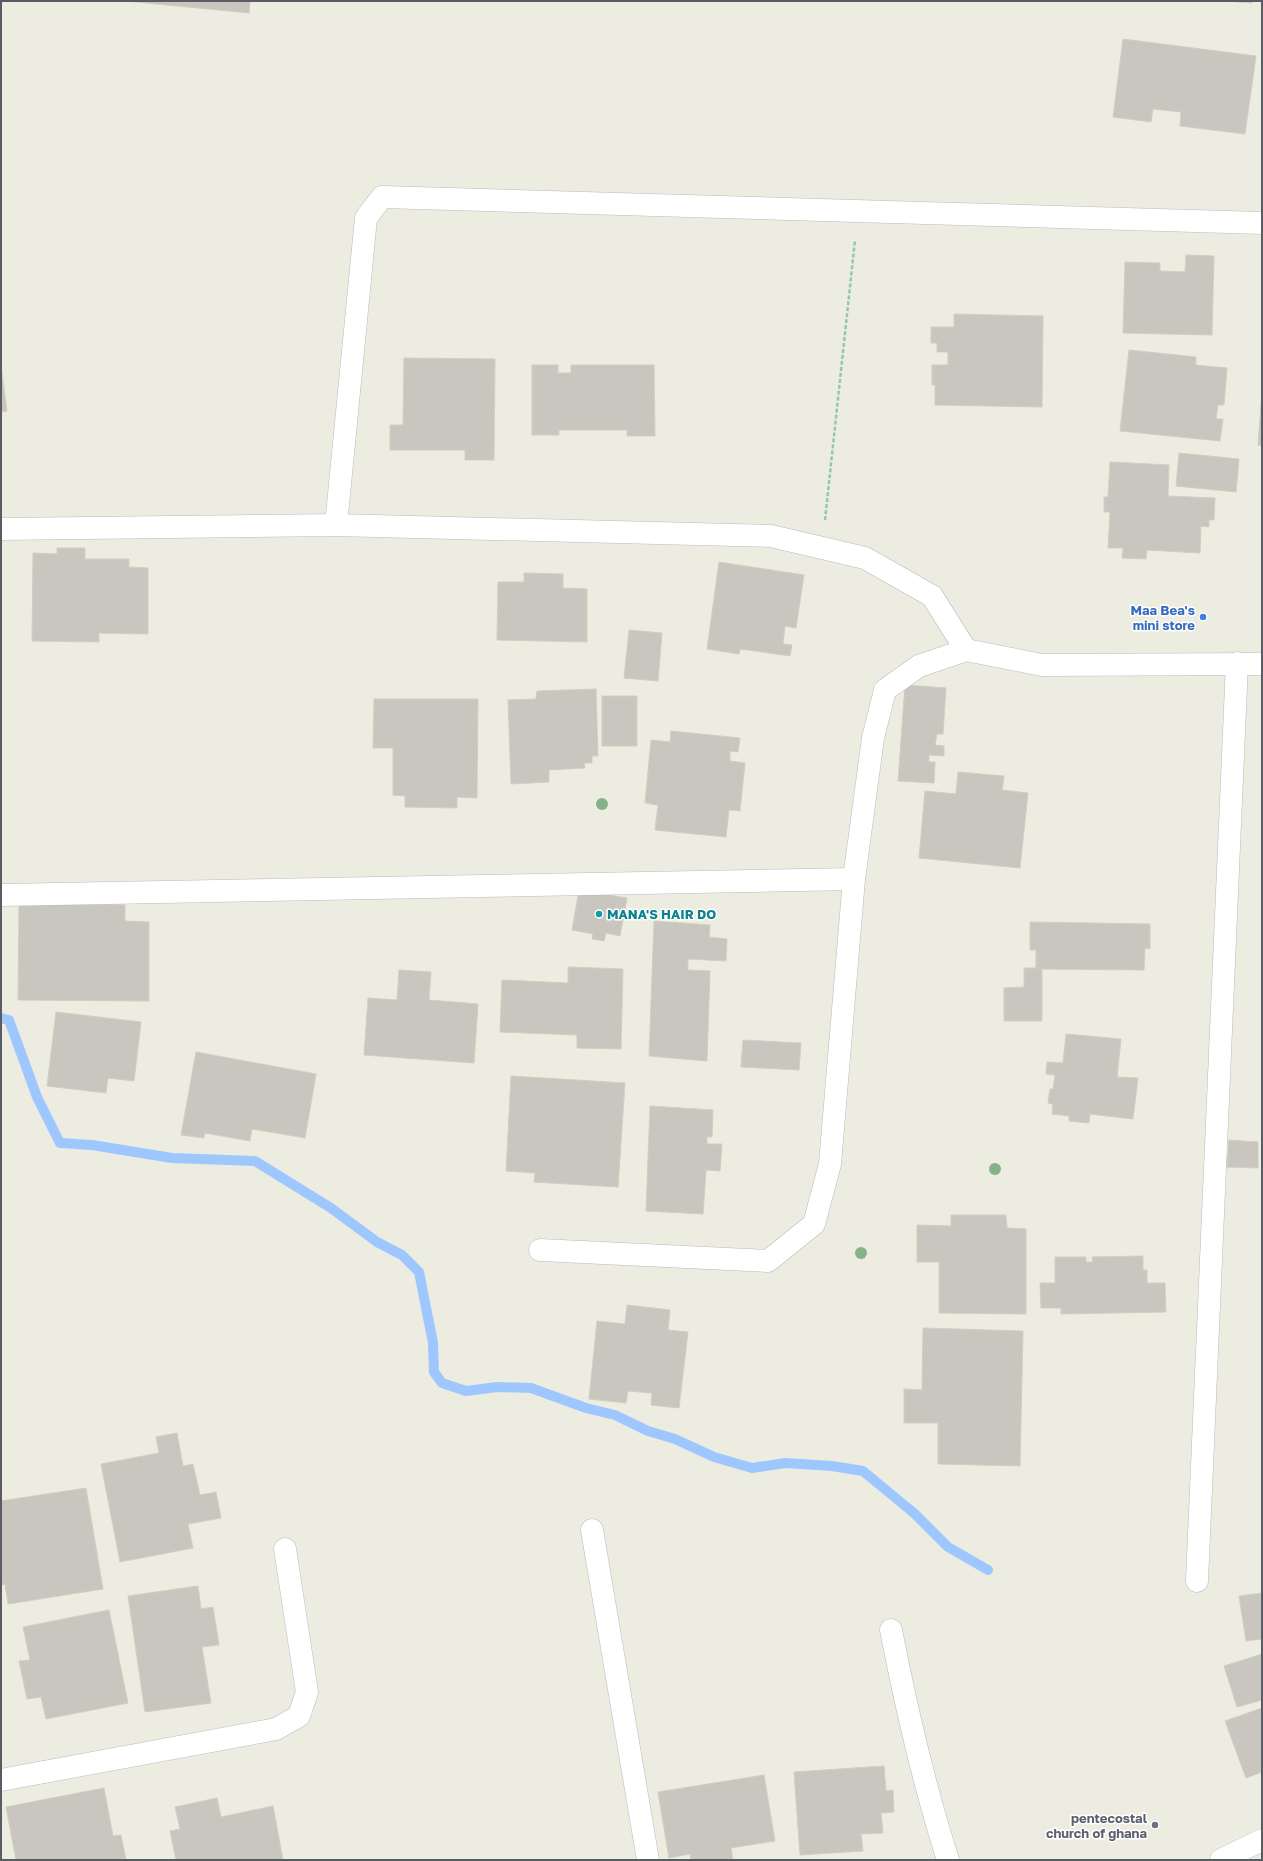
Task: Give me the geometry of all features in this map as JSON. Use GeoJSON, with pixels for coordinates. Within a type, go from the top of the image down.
{"type":"FeatureCollection","features":[{"type":"Feature","properties":{"kind":"street"},"geometry":{"type":"LineString","coordinates":[[336,525],[366,218],[382,197],[1262,223]]}},
{"type":"Feature","properties":{"kind":"street"},"geometry":{"type":"LineString","coordinates":[[1,529],[336,525],[771,536],[865,558],[932,596],[966,650]]}},
{"type":"Feature","properties":{"kind":"street"},"geometry":{"type":"LineString","coordinates":[[540,1250],[768,1261],[814,1224],[830,1164],[854,879],[873,738],[885,690],[919,666],[966,650],[1042,665],[1262,664]]}},
{"type":"Feature","properties":{"kind":"street"},"geometry":{"type":"LineString","coordinates":[[1197,1581],[1236,663]]}},
{"type":"Feature","properties":{"kind":"street"},"geometry":{"type":"LineString","coordinates":[[1,895],[854,879]]}},
{"type":"Feature","properties":{"kind":"street"},"geometry":{"type":"LineString","coordinates":[[592,1530],[648,1860]]}},
{"type":"Feature","properties":{"kind":"street"},"geometry":{"type":"LineString","coordinates":[[1,1780],[276,1729],[299,1716],[307,1692],[285,1549]]}},
{"type":"Feature","properties":{"kind":"street"},"geometry":{"type":"LineString","coordinates":[[890,1630],[905,1701],[935,1820],[948,1860]]}},
{"type":"Feature","properties":{"kind":"street"},"geometry":{"type":"LineString","coordinates":[[1221,1860],[1262,1840]]}},
{"type":"Feature","properties":{"kind":"path"},"geometry":{"type":"LineString","coordinates":[[824,548],[824,524],[858,211]]}},
{"type":"Feature","properties":{"kind":"building"},"geometry":{"type":"Polygon","coordinates":[[[126,1],[250,1],[249,13],[126,1]]]}},
{"type":"Feature","properties":{"kind":"building"},"geometry":{"type":"Polygon","coordinates":[[[1226,1],[1252,1],[1252,3],[1226,1]]]}},
{"type":"Feature","properties":{"kind":"building"},"geometry":{"type":"Polygon","coordinates":[[[1123,39],[1256,56],[1245,134],[1180,126],[1181,112],[1153,109],[1151,122],[1113,117],[1123,39]]]}},
{"type":"Feature","properties":{"kind":"building"},"geometry":{"type":"Polygon","coordinates":[[[1186,255],[1214,256],[1212,335],[1123,333],[1125,262],[1160,263],[1160,271],[1185,272],[1186,255]]]}},
{"type":"Feature","properties":{"kind":"building"},"geometry":{"type":"Polygon","coordinates":[[[954,314],[1043,316],[1042,407],[935,405],[935,385],[932,385],[932,365],[948,365],[948,352],[937,352],[937,343],[931,343],[931,327],[954,327],[954,314]]]}},
{"type":"Feature","properties":{"kind":"building"},"geometry":{"type":"Polygon","coordinates":[[[1129,350],[1196,357],[1196,365],[1227,368],[1224,405],[1218,405],[1216,419],[1223,419],[1220,441],[1120,431],[1129,350]]]}},
{"type":"Feature","properties":{"kind":"building"},"geometry":{"type":"Polygon","coordinates":[[[404,358],[495,359],[494,460],[465,460],[465,450],[390,450],[390,425],[403,425],[404,358]]]}},
{"type":"Feature","properties":{"kind":"building"},"geometry":{"type":"Polygon","coordinates":[[[532,365],[558,365],[558,373],[571,373],[571,365],[654,365],[655,436],[627,436],[627,430],[559,430],[559,435],[532,435],[532,365]]]}},
{"type":"Feature","properties":{"kind":"building"},"geometry":{"type":"Polygon","coordinates":[[[1,366],[7,411],[1,412],[1,366]]]}},
{"type":"Feature","properties":{"kind":"building"},"geometry":{"type":"Polygon","coordinates":[[[1262,391],[1262,446],[1258,445],[1262,391]]]}},
{"type":"Feature","properties":{"kind":"building"},"geometry":{"type":"Polygon","coordinates":[[[1179,453],[1239,459],[1236,492],[1176,486],[1179,453]]]}},
{"type":"Feature","properties":{"kind":"building"},"geometry":{"type":"Polygon","coordinates":[[[1110,462],[1169,465],[1168,496],[1215,498],[1214,520],[1209,520],[1209,527],[1201,526],[1200,553],[1147,550],[1146,559],[1122,558],[1123,548],[1108,548],[1110,512],[1104,512],[1104,497],[1108,497],[1110,462]]]}},
{"type":"Feature","properties":{"kind":"building"},"geometry":{"type":"Polygon","coordinates":[[[57,548],[85,548],[85,559],[129,559],[129,567],[148,568],[148,634],[99,633],[99,642],[32,641],[33,553],[57,554],[57,548]]]}},
{"type":"Feature","properties":{"kind":"building"},"geometry":{"type":"Polygon","coordinates":[[[719,562],[804,575],[796,628],[785,626],[783,644],[792,645],[790,656],[740,649],[739,654],[707,649],[719,562]]]}},
{"type":"Feature","properties":{"kind":"building"},"geometry":{"type":"Polygon","coordinates":[[[524,573],[563,574],[563,588],[587,589],[587,642],[497,640],[498,582],[524,582],[524,573]]]}},
{"type":"Feature","properties":{"kind":"building"},"geometry":{"type":"Polygon","coordinates":[[[629,630],[662,633],[658,681],[624,678],[629,630]]]}},
{"type":"Feature","properties":{"kind":"building"},"geometry":{"type":"Polygon","coordinates":[[[905,685],[946,688],[943,734],[937,734],[935,745],[944,746],[944,756],[929,755],[929,762],[935,762],[934,783],[898,781],[905,685]]]}},
{"type":"Feature","properties":{"kind":"building"},"geometry":{"type":"Polygon","coordinates":[[[596,689],[598,756],[592,756],[592,763],[584,763],[585,768],[549,770],[549,782],[511,784],[508,700],[536,699],[537,691],[596,689]]]}},
{"type":"Feature","properties":{"kind":"building"},"geometry":{"type":"Polygon","coordinates":[[[602,696],[637,696],[637,746],[602,746],[602,696]]]}},
{"type":"Feature","properties":{"kind":"building"},"geometry":{"type":"Polygon","coordinates":[[[374,699],[478,699],[477,798],[457,797],[457,808],[405,807],[405,796],[393,795],[393,748],[373,748],[374,699]]]}},
{"type":"Feature","properties":{"kind":"building"},"geometry":{"type":"Polygon","coordinates":[[[671,731],[740,738],[738,752],[730,751],[730,761],[745,763],[740,811],[729,810],[726,837],[655,830],[658,805],[645,803],[651,740],[670,742],[671,731]]]}},
{"type":"Feature","properties":{"kind":"building"},"geometry":{"type":"Polygon","coordinates":[[[958,772],[1004,776],[1002,790],[1028,793],[1020,868],[919,858],[925,791],[956,794],[958,772]]]}},
{"type":"Feature","properties":{"kind":"building","name":"MANA'S HAIR DO"},"geometry":{"type":"Polygon","coordinates":[[[579,890],[627,898],[620,936],[606,933],[604,941],[592,939],[593,934],[572,930],[579,890]]]}},
{"type":"Feature","properties":{"kind":"building"},"geometry":{"type":"Polygon","coordinates":[[[19,904],[125,905],[125,921],[149,922],[149,1001],[18,1000],[19,904]]]}},
{"type":"Feature","properties":{"kind":"building"},"geometry":{"type":"Polygon","coordinates":[[[654,921],[710,925],[709,937],[727,939],[726,961],[688,959],[688,970],[710,971],[707,1061],[649,1056],[654,921]]]}},
{"type":"Feature","properties":{"kind":"building"},"geometry":{"type":"Polygon","coordinates":[[[1030,922],[1150,924],[1150,949],[1145,948],[1144,970],[1036,969],[1036,950],[1030,950],[1030,922]]]}},
{"type":"Feature","properties":{"kind":"building"},"geometry":{"type":"Polygon","coordinates":[[[568,967],[623,969],[621,1049],[577,1048],[577,1035],[500,1032],[502,980],[568,983],[568,967]]]}},
{"type":"Feature","properties":{"kind":"building"},"geometry":{"type":"Polygon","coordinates":[[[1024,968],[1042,968],[1042,1021],[1004,1021],[1004,988],[1024,987],[1024,968]]]}},
{"type":"Feature","properties":{"kind":"building"},"geometry":{"type":"Polygon","coordinates":[[[399,970],[431,972],[429,1000],[478,1004],[474,1063],[364,1055],[368,998],[397,1000],[399,970]]]}},
{"type":"Feature","properties":{"kind":"building"},"geometry":{"type":"Polygon","coordinates":[[[56,1012],[141,1022],[134,1081],[108,1078],[106,1093],[47,1086],[56,1012]]]}},
{"type":"Feature","properties":{"kind":"building"},"geometry":{"type":"Polygon","coordinates":[[[1066,1034],[1121,1039],[1117,1077],[1138,1078],[1133,1119],[1090,1114],[1089,1123],[1069,1121],[1069,1116],[1052,1114],[1053,1104],[1048,1103],[1050,1089],[1053,1089],[1055,1075],[1046,1074],[1047,1062],[1063,1063],[1066,1034]]]}},
{"type":"Feature","properties":{"kind":"building"},"geometry":{"type":"Polygon","coordinates":[[[743,1040],[801,1043],[799,1070],[741,1067],[743,1040]]]}},
{"type":"Feature","properties":{"kind":"building"},"geometry":{"type":"Polygon","coordinates":[[[196,1052],[316,1074],[305,1138],[252,1129],[250,1141],[205,1133],[204,1138],[181,1135],[196,1052]]]}},
{"type":"Feature","properties":{"kind":"building"},"geometry":{"type":"Polygon","coordinates":[[[511,1076],[625,1083],[618,1187],[534,1182],[535,1173],[506,1171],[511,1076]]]}},
{"type":"Feature","properties":{"kind":"building"},"geometry":{"type":"Polygon","coordinates":[[[650,1106],[713,1110],[712,1137],[707,1137],[707,1144],[722,1144],[720,1171],[706,1170],[703,1214],[646,1211],[650,1106]]]}},
{"type":"Feature","properties":{"kind":"building"},"geometry":{"type":"Polygon","coordinates":[[[1229,1140],[1258,1142],[1258,1168],[1227,1167],[1229,1140]]]}},
{"type":"Feature","properties":{"kind":"building"},"geometry":{"type":"Polygon","coordinates":[[[951,1215],[1006,1215],[1007,1228],[1026,1229],[1026,1314],[939,1313],[939,1262],[917,1262],[917,1225],[951,1226],[951,1215]]]}},
{"type":"Feature","properties":{"kind":"building"},"geometry":{"type":"Polygon","coordinates":[[[1143,1256],[1143,1270],[1147,1270],[1147,1283],[1165,1283],[1166,1312],[1061,1314],[1061,1308],[1041,1308],[1040,1283],[1055,1283],[1055,1257],[1086,1257],[1086,1262],[1093,1262],[1092,1257],[1143,1256]]]}},
{"type":"Feature","properties":{"kind":"building"},"geometry":{"type":"Polygon","coordinates":[[[627,1305],[670,1310],[668,1330],[688,1332],[679,1408],[651,1405],[652,1393],[628,1391],[626,1403],[589,1399],[597,1321],[625,1324],[627,1305]]]}},
{"type":"Feature","properties":{"kind":"building"},"geometry":{"type":"Polygon","coordinates":[[[923,1328],[1023,1331],[1020,1466],[938,1464],[938,1423],[904,1423],[904,1389],[922,1390],[923,1328]]]}},
{"type":"Feature","properties":{"kind":"building"},"geometry":{"type":"Polygon","coordinates":[[[177,1433],[183,1466],[193,1464],[200,1495],[216,1492],[221,1518],[188,1524],[193,1548],[120,1562],[101,1464],[159,1453],[156,1437],[177,1433]]]}},
{"type":"Feature","properties":{"kind":"building"},"geometry":{"type":"Polygon","coordinates":[[[86,1488],[103,1589],[8,1604],[5,1584],[1,1585],[1,1501],[86,1488]]]}},
{"type":"Feature","properties":{"kind":"building"},"geometry":{"type":"Polygon","coordinates":[[[198,1586],[201,1609],[213,1607],[219,1645],[202,1647],[211,1703],[145,1712],[128,1596],[198,1586]]]}},
{"type":"Feature","properties":{"kind":"building"},"geometry":{"type":"Polygon","coordinates":[[[1262,1593],[1262,1639],[1246,1641],[1239,1596],[1262,1593]]]}},
{"type":"Feature","properties":{"kind":"building"},"geometry":{"type":"Polygon","coordinates":[[[109,1610],[128,1703],[46,1719],[41,1697],[27,1699],[19,1661],[30,1660],[23,1627],[109,1610]]]}},
{"type":"Feature","properties":{"kind":"building"},"geometry":{"type":"Polygon","coordinates":[[[1262,1654],[1262,1700],[1237,1707],[1224,1666],[1262,1654]]]}},
{"type":"Feature","properties":{"kind":"building"},"geometry":{"type":"Polygon","coordinates":[[[1262,1708],[1262,1772],[1246,1778],[1225,1721],[1262,1708]]]}},
{"type":"Feature","properties":{"kind":"building"},"geometry":{"type":"Polygon","coordinates":[[[884,1766],[886,1791],[893,1790],[894,1812],[881,1813],[883,1833],[861,1834],[863,1851],[800,1855],[794,1772],[884,1766]]]}},
{"type":"Feature","properties":{"kind":"building"},"geometry":{"type":"Polygon","coordinates":[[[764,1775],[775,1841],[731,1848],[733,1860],[691,1860],[690,1854],[669,1858],[658,1792],[764,1775]]]}},
{"type":"Feature","properties":{"kind":"building"},"geometry":{"type":"Polygon","coordinates":[[[104,1788],[113,1836],[121,1835],[126,1860],[16,1860],[6,1807],[104,1788]]]}},
{"type":"Feature","properties":{"kind":"building"},"geometry":{"type":"Polygon","coordinates":[[[217,1798],[221,1817],[273,1806],[283,1860],[176,1860],[170,1831],[180,1829],[175,1807],[217,1798]]]}},
{"type":"Feature","properties":{"kind":"waterway"},"geometry":{"type":"LineString","coordinates":[[1,1018],[9,1020],[37,1097],[60,1143],[92,1145],[172,1158],[255,1161],[331,1208],[377,1242],[402,1255],[419,1272],[433,1343],[434,1372],[442,1383],[466,1391],[497,1387],[531,1388],[586,1408],[615,1415],[648,1431],[675,1439],[714,1457],[752,1468],[785,1463],[832,1466],[863,1471],[915,1514],[948,1547],[988,1570]]}},
{"type":"Feature","properties":{"kind":"place","name":"Maa Bea's mini store"},"geometry":{"type":"Point","coordinates":[1203,617]}},
{"type":"Feature","properties":{"kind":"place","name":"MANA'S HAIR DO"},"geometry":{"type":"Point","coordinates":[599,914]}},
{"type":"Feature","properties":{"kind":"place","name":"pentecostal church of ghana"},"geometry":{"type":"Point","coordinates":[1155,1825]}}]}
